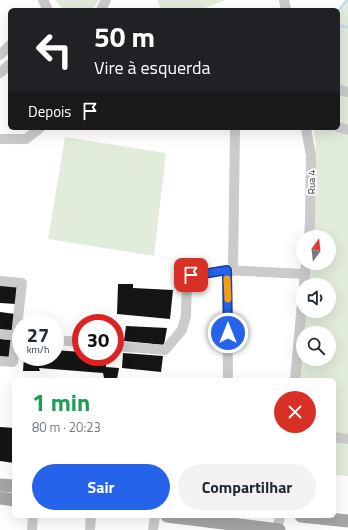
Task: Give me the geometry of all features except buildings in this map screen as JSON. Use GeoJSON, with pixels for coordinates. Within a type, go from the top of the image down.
{"type":"FeatureCollection","features":[{"type":"Feature","properties":{"kind":"main road"},"geometry":{"type":"LineString","coordinates":[[0,485],[12,486]]}},
{"type":"Feature","properties":{"kind":"main road"},"geometry":{"type":"LineString","coordinates":[[0,498],[12,500]]}},
{"type":"Feature","properties":{"kind":"main road"},"geometry":{"type":"LineString","coordinates":[[182,518],[278,530]]}},
{"type":"Feature","properties":{"kind":"main road"},"geometry":{"type":"LineString","coordinates":[[320,518],[348,521]]}},
{"type":"Feature","properties":{"kind":"street"},"geometry":{"type":"LineString","coordinates":[[0,55],[8,47]]}},
{"type":"Feature","properties":{"kind":"street"},"geometry":{"type":"LineString","coordinates":[[0,73],[8,66]]}},
{"type":"Feature","properties":{"kind":"street"},"geometry":{"type":"LineString","coordinates":[[0,139],[26,139],[37,130]]}},
{"type":"Feature","properties":{"kind":"street"},"geometry":{"type":"LineString","coordinates":[[228,378],[235,130]]}},
{"type":"Feature","properties":{"kind":"street","name":"Rua 4"},"geometry":{"type":"LineString","coordinates":[[306,130],[311,156],[309,230]]}},
{"type":"Feature","properties":{"kind":"street"},"geometry":{"type":"LineString","coordinates":[[305,270],[305,278]]}},
{"type":"Feature","properties":{"kind":"street"},"geometry":{"type":"LineString","coordinates":[[124,347],[165,350],[182,330],[186,316],[187,277],[191,275],[230,271],[305,274]]}},
{"type":"Feature","properties":{"kind":"street"},"geometry":{"type":"LineString","coordinates":[[0,280],[22,283],[20,314]]}},
{"type":"Feature","properties":{"kind":"street"},"geometry":{"type":"LineString","coordinates":[[295,378],[301,318]]}},
{"type":"Feature","properties":{"kind":"street"},"geometry":{"type":"LineString","coordinates":[[0,334],[12,335]]}},
{"type":"Feature","properties":{"kind":"street"},"geometry":{"type":"LineString","coordinates":[[0,361],[12,362]]}},
{"type":"Feature","properties":{"kind":"street"},"geometry":{"type":"LineString","coordinates":[[336,438],[348,439]]}},
{"type":"Feature","properties":{"kind":"street"},"geometry":{"type":"LineString","coordinates":[[32,530],[33,518]]}},
{"type":"Feature","properties":{"kind":"street"},"geometry":{"type":"LineString","coordinates":[[90,530],[92,518]]}},
{"type":"Feature","properties":{"kind":"street"},"geometry":{"type":"LineString","coordinates":[[153,530],[155,518]]}},
{"type":"Feature","properties":{"kind":"street"},"geometry":{"type":"LineString","coordinates":[[278,530],[280,518]]}},
{"type":"Feature","properties":{"kind":"green space"},"geometry":{"type":"Polygon","coordinates":[[[55,0],[99,0],[92,8],[62,8],[55,0]]]}},
{"type":"Feature","properties":{"kind":"green space"},"geometry":{"type":"Polygon","coordinates":[[[157,0],[225,0],[205,8],[160,8],[157,0]]]}},
{"type":"Feature","properties":{"kind":"green space"},"geometry":{"type":"Polygon","coordinates":[[[346,0],[348,0],[348,476],[336,475],[336,378],[298,378],[299,366],[336,366],[336,326],[302,326],[302,318],[336,318],[336,278],[305,278],[305,270],[336,270],[336,230],[309,230],[316,144],[313,130],[340,130],[340,8],[346,0]]]}},
{"type":"Feature","properties":{"kind":"green space"},"geometry":{"type":"Polygon","coordinates":[[[65,137],[166,153],[154,256],[48,239],[65,137]]]}},
{"type":"Feature","properties":{"kind":"waterway"},"geometry":{"type":"LineString","coordinates":[[340,9],[347,0]]}},
{"type":"Feature","properties":{"kind":"waterway"},"geometry":{"type":"LineString","coordinates":[[340,26],[348,27]]}},
{"type":"Feature","properties":{"kind":"slow traffic"},"geometry":{"type":"LineString","coordinates":[[227,279],[228,299]]}},
{"type":"Feature","properties":{"kind":"route"},"geometry":{"type":"LineString","coordinates":[[191,275],[227,270],[228,333]]}}]}
